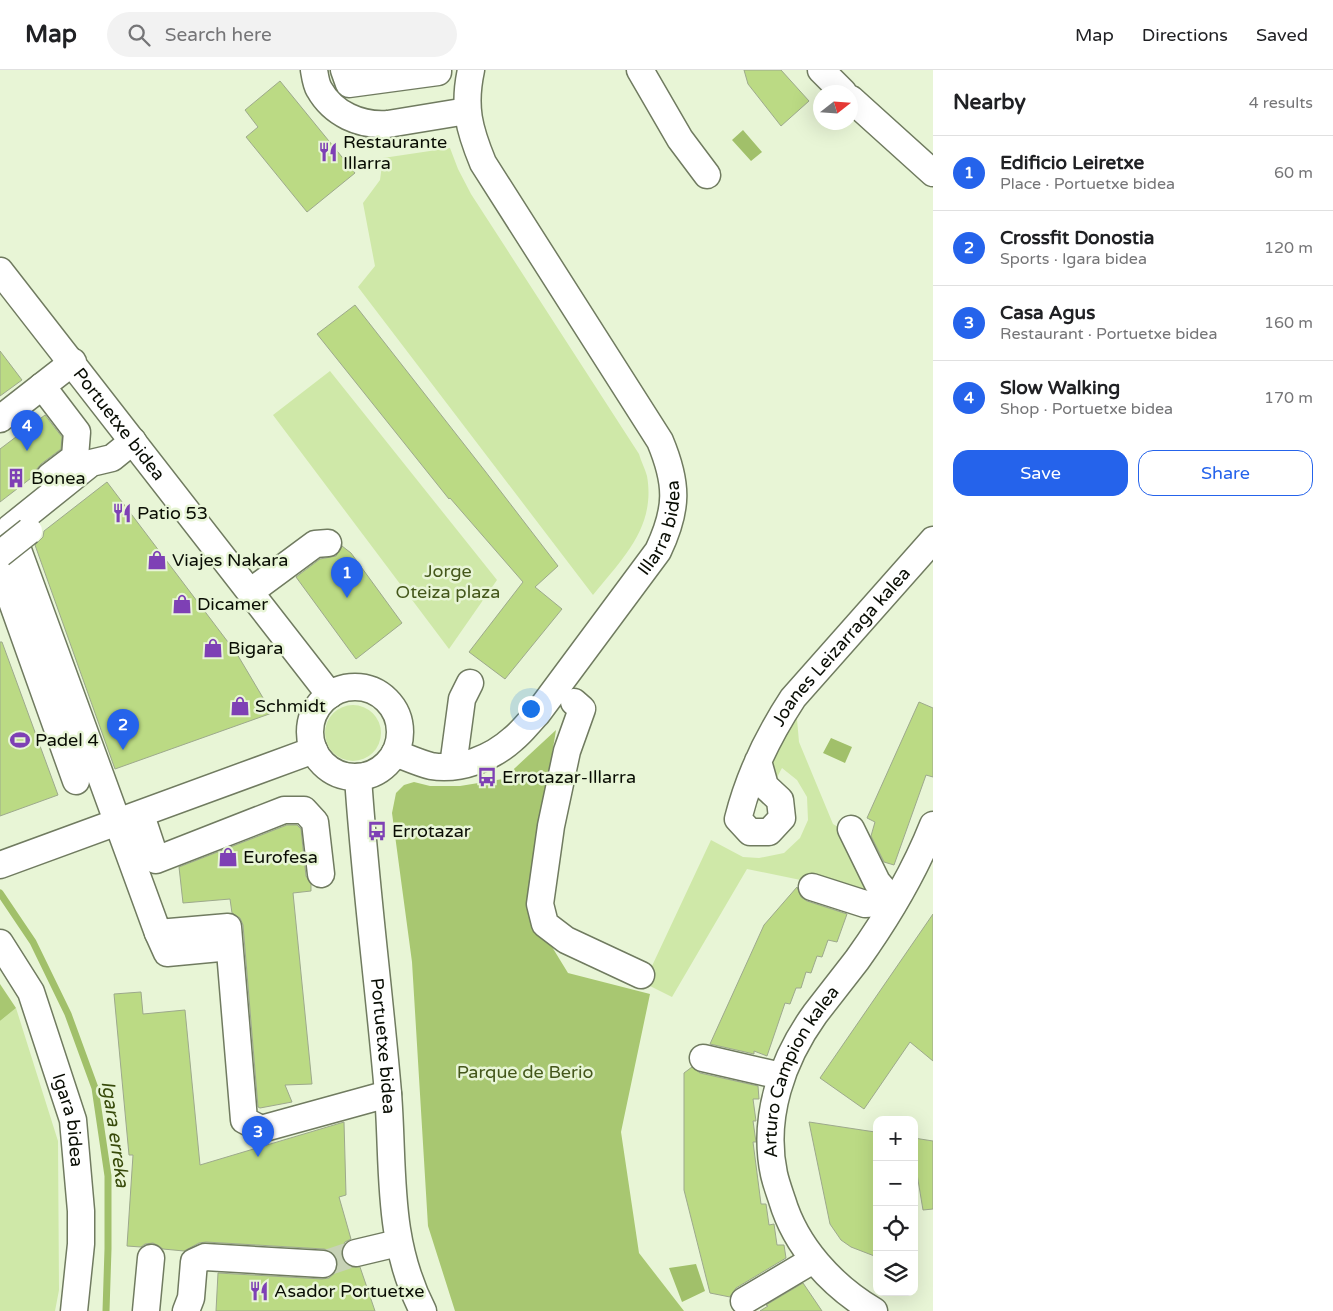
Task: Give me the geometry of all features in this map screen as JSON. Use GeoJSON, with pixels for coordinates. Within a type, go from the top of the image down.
{"type":"FeatureCollection","features":[{"type":"Feature","properties":{"kind":"street"},"geometry":{"type":"LineString","coordinates":[[314,70],[318,88],[330,105],[338,113],[365,123],[388,124],[467,111]]}},
{"type":"Feature","properties":{"kind":"street"},"geometry":{"type":"LineString","coordinates":[[344,70],[349,84],[438,72],[438,70]]}},
{"type":"Feature","properties":{"kind":"street","name":"Illarra bidea"},"geometry":{"type":"LineString","coordinates":[[395,753],[431,766],[453,766],[477,761],[499,750],[514,739],[537,714],[658,551],[669,528],[674,502],[673,481],[668,460],[660,441],[483,163],[472,138],[467,111],[471,70]]}},
{"type":"Feature","properties":{"kind":"street"},"geometry":{"type":"LineString","coordinates":[[640,70],[680,139],[707,174]]}},
{"type":"Feature","properties":{"kind":"street"},"geometry":{"type":"LineString","coordinates":[[821,70],[836,85]]}},
{"type":"Feature","properties":{"kind":"street"},"geometry":{"type":"LineString","coordinates":[[858,106],[933,173]]}},
{"type":"Feature","properties":{"kind":"street","name":"Portuetxe bidea"},"geometry":{"type":"LineString","coordinates":[[3,282],[73,362],[330,695]]}},
{"type":"Feature","properties":{"kind":"street"},"geometry":{"type":"LineString","coordinates":[[0,419],[73,362]]}},
{"type":"Feature","properties":{"kind":"street"},"geometry":{"type":"LineString","coordinates":[[0,516],[76,457],[77,432],[42,386]]}},
{"type":"Feature","properties":{"kind":"street"},"geometry":{"type":"LineString","coordinates":[[0,554],[100,476],[112,458],[133,441]]}},
{"type":"Feature","properties":{"kind":"street"},"geometry":{"type":"LineString","coordinates":[[112,458],[91,464],[10,528],[117,824],[166,953],[220,948]]}},
{"type":"Feature","properties":{"kind":"street","name":"Joanes Leizarraga kalea"},"geometry":{"type":"LineString","coordinates":[[758,761],[776,725],[793,698],[933,540]]}},
{"type":"Feature","properties":{"kind":"street"},"geometry":{"type":"LineString","coordinates":[[250,592],[315,544],[328,543]]}},
{"type":"Feature","properties":{"kind":"street"},"geometry":{"type":"LineString","coordinates":[[0,568],[76,781]]}},
{"type":"Feature","properties":{"kind":"street"},"geometry":{"type":"LineString","coordinates":[[453,766],[462,699],[470,683]]}},
{"type":"Feature","properties":{"kind":"street"},"geometry":{"type":"LineString","coordinates":[[358,687],[372,691],[385,698],[394,710],[399,724],[399,739],[395,753],[385,765],[372,774],[358,777],[344,776],[332,771],[321,762],[314,750],[310,738],[310,726],[314,714],[321,703],[330,695],[343,688],[358,687]]}},
{"type":"Feature","properties":{"kind":"street"},"geometry":{"type":"LineString","coordinates":[[574,702],[582,709],[567,751],[551,826],[540,904],[545,924],[566,940],[641,975]]}},
{"type":"Feature","properties":{"kind":"street"},"geometry":{"type":"LineString","coordinates":[[2,864],[117,824],[314,750]]}},
{"type":"Feature","properties":{"kind":"street","name":"Portuetxe bidea"},"geometry":{"type":"LineString","coordinates":[[358,777],[388,1094],[392,1188],[398,1242],[423,1311]]}},
{"type":"Feature","properties":{"kind":"street"},"geometry":{"type":"LineString","coordinates":[[141,814],[156,860],[284,810],[304,810],[316,822],[321,874]]}},
{"type":"Feature","properties":{"kind":"street","name":"Arturo Campion kalea"},"geometry":{"type":"LineString","coordinates":[[874,1311],[840,1287],[813,1260],[787,1216],[774,1174],[771,1145],[773,1108],[781,1076],[797,1043],[815,1015],[858,959],[894,902],[910,874],[933,825]]}},
{"type":"Feature","properties":{"kind":"street"},"geometry":{"type":"LineString","coordinates":[[851,828],[877,882],[894,902]]}},
{"type":"Feature","properties":{"kind":"street"},"geometry":{"type":"LineString","coordinates":[[812,887],[865,904],[894,902]]}},
{"type":"Feature","properties":{"kind":"street"},"geometry":{"type":"LineString","coordinates":[[158,933],[228,927],[244,1120],[261,1129],[388,1094]]}},
{"type":"Feature","properties":{"kind":"street","name":"Igara bidea"},"geometry":{"type":"LineString","coordinates":[[0,943],[31,992],[73,1120],[82,1210],[81,1244],[74,1311]]}},
{"type":"Feature","properties":{"kind":"street"},"geometry":{"type":"LineString","coordinates":[[703,1058],[781,1076]]}},
{"type":"Feature","properties":{"kind":"street"},"geometry":{"type":"LineString","coordinates":[[356,1253],[398,1242]]}},
{"type":"Feature","properties":{"kind":"street"},"geometry":{"type":"LineString","coordinates":[[186,1311],[191,1298],[194,1262],[205,1257],[323,1264]]}},
{"type":"Feature","properties":{"kind":"street"},"geometry":{"type":"LineString","coordinates":[[146,1311],[150,1258]]}},
{"type":"Feature","properties":{"kind":"street"},"geometry":{"type":"LineString","coordinates":[[744,1301],[813,1260]]}},
{"type":"Feature","properties":{"kind":"green space"},"geometry":{"type":"Polygon","coordinates":[[[450,148],[471,194],[639,454],[647,476],[647,511],[642,526],[626,555],[593,595],[358,287],[375,266],[363,203],[380,180],[383,158],[450,148]]]}},
{"type":"Feature","properties":{"kind":"green space","name":"Jorge Oteiza plaza"},"geometry":{"type":"Polygon","coordinates":[[[330,371],[497,580],[449,649],[273,415],[330,371]]]}},
{"type":"Feature","properties":{"kind":"green space"},"geometry":{"type":"Polygon","coordinates":[[[353,705],[364,707],[373,713],[379,722],[381,733],[379,744],[373,753],[364,759],[353,761],[342,759],[333,753],[327,744],[325,733],[327,722],[333,713],[342,707],[353,705]]]}},
{"type":"Feature","properties":{"kind":"green space"},"geometry":{"type":"Polygon","coordinates":[[[793,713],[797,719],[799,742],[833,824],[840,828],[871,884],[867,896],[747,869],[672,997],[644,983],[711,840],[743,857],[759,858],[784,853],[800,838],[808,820],[807,797],[797,780],[782,768],[775,781],[768,771],[793,713]]]}},
{"type":"Feature","properties":{"kind":"green space","name":"Parque de Berio"},"geometry":{"type":"Polygon","coordinates":[[[556,730],[527,906],[568,973],[650,994],[621,1132],[639,1253],[684,1311],[455,1311],[428,1226],[412,962],[392,813],[396,793],[404,785],[414,782],[430,786],[460,786],[503,779],[556,730]]]}},
{"type":"Feature","properties":{"kind":"green space"},"geometry":{"type":"Polygon","coordinates":[[[0,984],[16,1008],[0,1021],[0,984]]]}},
{"type":"Feature","properties":{"kind":"green space"},"geometry":{"type":"Polygon","coordinates":[[[16,1008],[58,1141],[59,1290],[55,1311],[0,1311],[0,1021],[16,1008]]]}},
{"type":"Feature","properties":{"kind":"shaded area"},"geometry":{"type":"Polygon","coordinates":[[[743,130],[762,152],[751,161],[732,140],[743,130]]]}},
{"type":"Feature","properties":{"kind":"shaded area"},"geometry":{"type":"Polygon","coordinates":[[[831,738],[852,747],[845,763],[823,753],[831,738]]]}},
{"type":"Feature","properties":{"kind":"shaded area"},"geometry":{"type":"Polygon","coordinates":[[[696,1264],[705,1291],[682,1302],[669,1268],[696,1264]]]}},
{"type":"Feature","properties":{"kind":"building"},"geometry":{"type":"Polygon","coordinates":[[[744,70],[781,70],[809,101],[781,126],[748,84],[744,70]]]}},
{"type":"Feature","properties":{"kind":"building"},"geometry":{"type":"Polygon","coordinates":[[[280,81],[355,173],[307,212],[246,137],[258,127],[245,110],[280,81]]]}},
{"type":"Feature","properties":{"kind":"building"},"geometry":{"type":"Polygon","coordinates":[[[355,305],[558,566],[535,587],[562,609],[505,679],[469,652],[523,582],[449,499],[317,334],[355,305]]]}},
{"type":"Feature","properties":{"kind":"building"},"geometry":{"type":"Polygon","coordinates":[[[0,351],[22,380],[0,396],[0,351]]]}},
{"type":"Feature","properties":{"kind":"building","name":"Bonea"},"geometry":{"type":"Polygon","coordinates":[[[45,415],[62,437],[61,449],[41,464],[36,470],[35,475],[0,502],[0,449],[45,415]]]}},
{"type":"Feature","properties":{"kind":"building"},"geometry":{"type":"Polygon","coordinates":[[[107,482],[237,654],[272,713],[115,769],[35,545],[43,537],[44,531],[107,482]]]}},
{"type":"Feature","properties":{"kind":"building"},"geometry":{"type":"Polygon","coordinates":[[[342,546],[351,553],[402,623],[356,659],[296,577],[320,559],[336,556],[342,546]]]}},
{"type":"Feature","properties":{"kind":"building"},"geometry":{"type":"Polygon","coordinates":[[[0,642],[2,642],[58,795],[0,816],[0,642]]]}},
{"type":"Feature","properties":{"kind":"building"},"geometry":{"type":"Polygon","coordinates":[[[919,702],[933,708],[933,777],[926,775],[894,865],[884,862],[871,836],[875,822],[867,818],[919,702]]]}},
{"type":"Feature","properties":{"kind":"building"},"geometry":{"type":"Polygon","coordinates":[[[287,825],[297,825],[301,829],[306,876],[311,884],[311,891],[293,893],[312,1084],[285,1085],[292,1102],[260,1108],[258,1107],[243,925],[240,918],[232,913],[230,899],[183,903],[179,867],[287,825]]]}},
{"type":"Feature","properties":{"kind":"building"},"geometry":{"type":"Polygon","coordinates":[[[797,887],[801,897],[807,901],[847,914],[837,942],[828,940],[822,957],[817,956],[811,973],[806,972],[801,988],[796,988],[790,1004],[785,1003],[767,1056],[754,1051],[754,1054],[710,1044],[764,925],[797,887]]]}},
{"type":"Feature","properties":{"kind":"building"},"geometry":{"type":"Polygon","coordinates":[[[933,914],[933,1061],[910,1042],[864,1109],[820,1078],[933,914]]]}},
{"type":"Feature","properties":{"kind":"building"},"geometry":{"type":"Polygon","coordinates":[[[141,992],[143,1014],[185,1010],[200,1165],[344,1122],[346,1195],[339,1197],[351,1239],[345,1242],[341,1256],[345,1263],[351,1267],[360,1267],[375,1311],[216,1311],[218,1273],[329,1278],[336,1272],[338,1264],[336,1257],[331,1251],[324,1249],[206,1242],[199,1243],[184,1251],[163,1249],[153,1243],[145,1244],[141,1247],[127,1246],[133,1155],[129,1155],[114,994],[141,992]]]}},
{"type":"Feature","properties":{"kind":"building"},"geometry":{"type":"Polygon","coordinates":[[[692,1067],[700,1073],[758,1086],[759,1099],[753,1099],[756,1121],[753,1121],[756,1142],[753,1142],[761,1204],[766,1204],[769,1225],[774,1224],[777,1245],[784,1245],[786,1258],[736,1288],[730,1297],[710,1293],[684,1190],[684,1073],[692,1067]]]}},
{"type":"Feature","properties":{"kind":"building"},"geometry":{"type":"Polygon","coordinates":[[[809,1122],[873,1132],[873,1255],[851,1247],[841,1240],[830,1224],[809,1122]]]}},
{"type":"Feature","properties":{"kind":"building"},"geometry":{"type":"Polygon","coordinates":[[[918,1139],[933,1141],[933,1209],[923,1210],[918,1180],[918,1139]]]}},
{"type":"Feature","properties":{"kind":"building"},"geometry":{"type":"Polygon","coordinates":[[[803,1283],[822,1311],[760,1311],[768,1306],[766,1305],[803,1283]]]}},
{"type":"Feature","properties":{"kind":"waterway","name":"Igara erreka"},"geometry":{"type":"LineString","coordinates":[[0,893],[33,942],[68,1014],[95,1088],[108,1176],[106,1311]]}},
{"type":"Feature","properties":{"kind":"tunnel"},"geometry":{"type":"LineString","coordinates":[[323,1264],[356,1253]]}},
{"type":"Feature","properties":{"kind":"place","name":"Restaurante Illarra"},"geometry":{"type":"Point","coordinates":[328,152]}},
{"type":"Feature","properties":{"kind":"place","name":"Slow Walking"},"geometry":{"type":"Point","coordinates":[27,451]}},
{"type":"Feature","properties":{"kind":"place","name":"Bonea"},"geometry":{"type":"Point","coordinates":[16,478]}},
{"type":"Feature","properties":{"kind":"place","name":"Patio 53"},"geometry":{"type":"Point","coordinates":[122,513]}},
{"type":"Feature","properties":{"kind":"place","name":"Viajes Nakara"},"geometry":{"type":"Point","coordinates":[157,560]}},
{"type":"Feature","properties":{"kind":"place","name":"Edificio Leiretxe"},"geometry":{"type":"Point","coordinates":[347,598]}},
{"type":"Feature","properties":{"kind":"place","name":"Dicamer"},"geometry":{"type":"Point","coordinates":[182,604]}},
{"type":"Feature","properties":{"kind":"place","name":"Bigara"},"geometry":{"type":"Point","coordinates":[213,648]}},
{"type":"Feature","properties":{"kind":"place","name":"Schmidt"},"geometry":{"type":"Point","coordinates":[240,706]}},
{"type":"Feature","properties":{"kind":"place","name":"Padel 4"},"geometry":{"type":"Point","coordinates":[20,740]}},
{"type":"Feature","properties":{"kind":"place","name":"Crossfit Donostia"},"geometry":{"type":"Point","coordinates":[123,750]}},
{"type":"Feature","properties":{"kind":"place","name":"Errotazar-Illarra"},"geometry":{"type":"Point","coordinates":[487,777]}},
{"type":"Feature","properties":{"kind":"place","name":"Errotazar"},"geometry":{"type":"Point","coordinates":[377,831]}},
{"type":"Feature","properties":{"kind":"place","name":"Eurofesa"},"geometry":{"type":"Point","coordinates":[228,857]}},
{"type":"Feature","properties":{"kind":"place","name":"Casa Agus"},"geometry":{"type":"Point","coordinates":[258,1157]}},
{"type":"Feature","properties":{"kind":"place","name":"Asador Portuetxe"},"geometry":{"type":"Point","coordinates":[259,1291]}}]}
